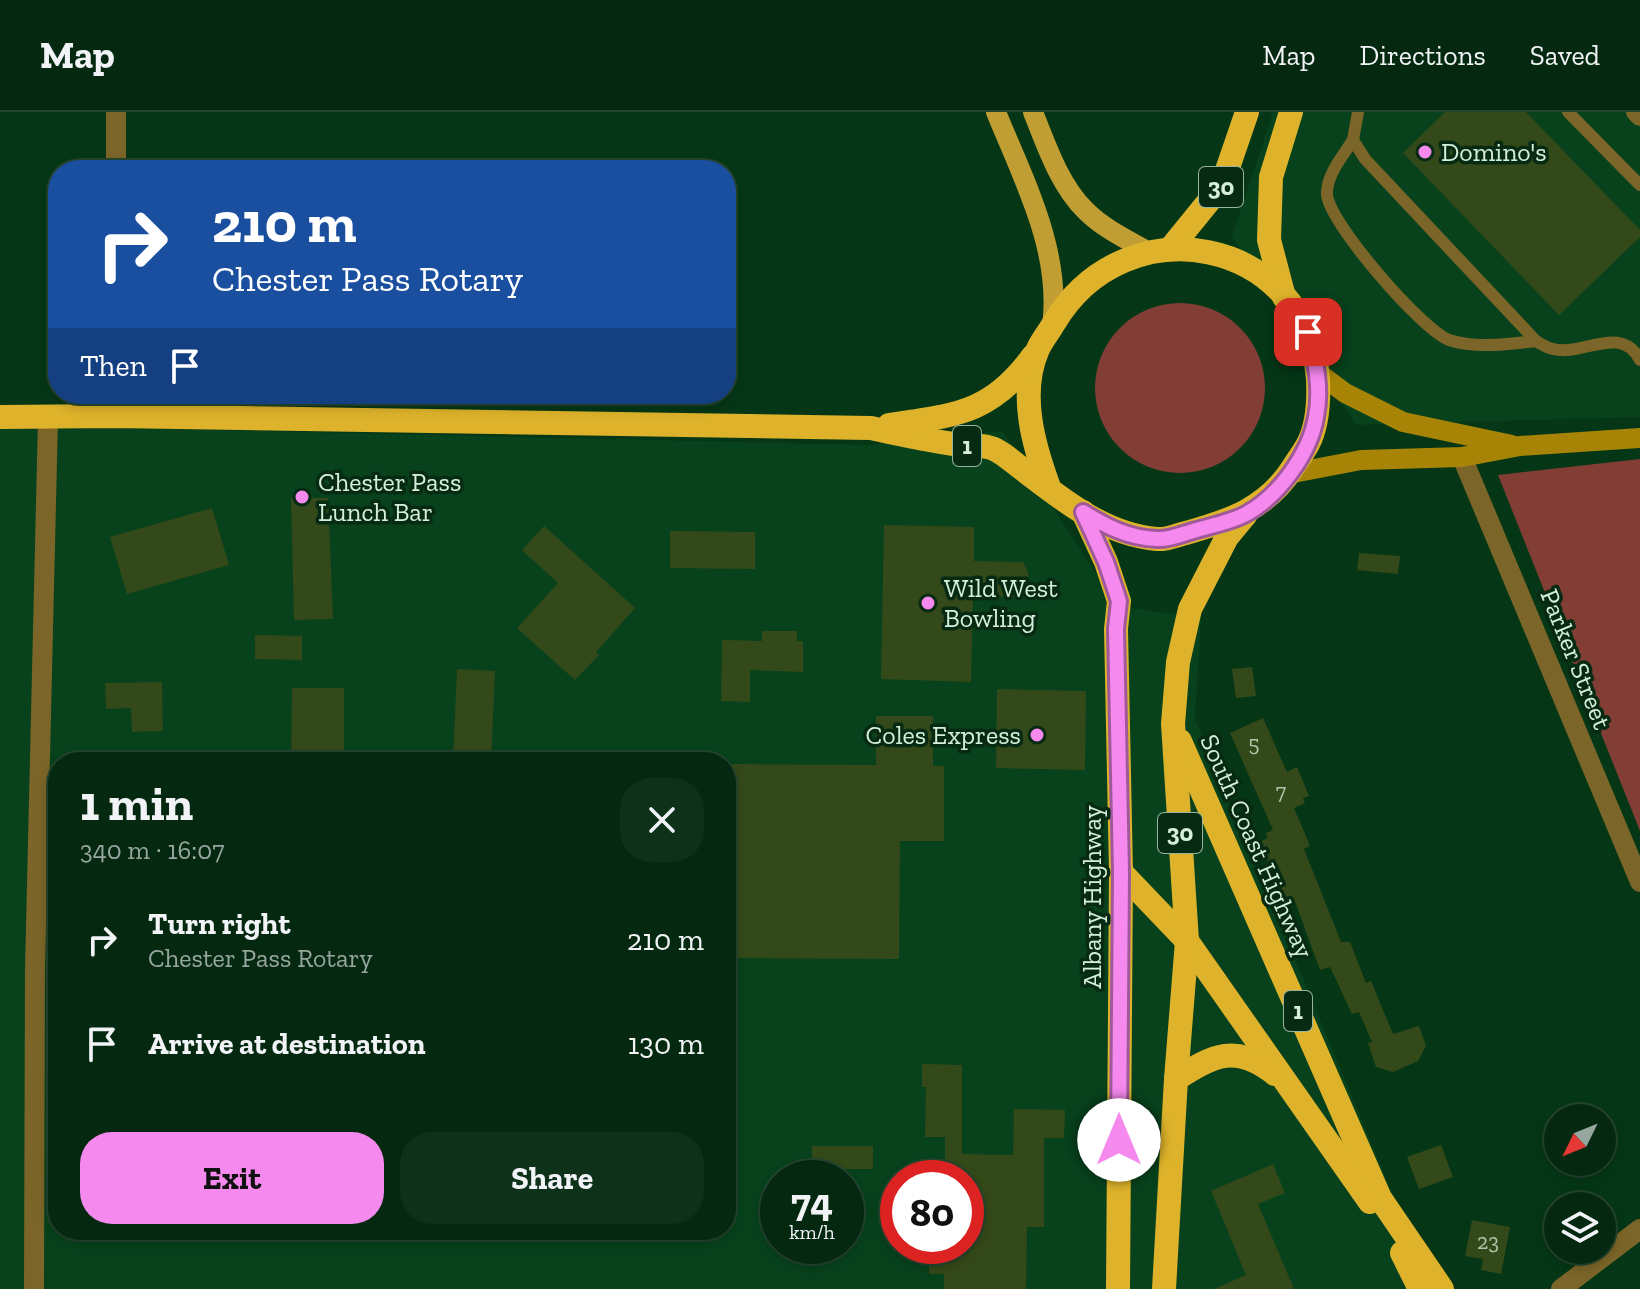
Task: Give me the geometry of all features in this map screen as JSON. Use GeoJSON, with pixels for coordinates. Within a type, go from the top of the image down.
{"type":"FeatureCollection","features":[{"type":"Feature","properties":{"kind":"highway","name":"30"},"geometry":{"type":"LineString","coordinates":[[1160,250],[1222,185],[1247,112]]}},
{"type":"Feature","properties":{"kind":"highway","name":"30"},"geometry":{"type":"LineString","coordinates":[[1285,298],[1269,240],[1271,177],[1291,112]]}},
{"type":"Feature","properties":{"kind":"highway","name":"1"},"geometry":{"type":"LineString","coordinates":[[871,428],[954,415],[985,403],[1016,380],[1063,309],[1092,278],[1129,257],[1160,250],[1192,249],[1233,260],[1270,283],[1285,298],[1308,332],[1319,393],[1316,418],[1309,442],[1288,474],[1227,537],[1190,609],[1178,662],[1173,724]]}},
{"type":"Feature","properties":{"kind":"highway","name":"1"},"geometry":{"type":"LineString","coordinates":[[1038,350],[1030,380],[1031,428],[1050,490]]}},
{"type":"Feature","properties":{"kind":"highway","name":"1"},"geometry":{"type":"LineString","coordinates":[[0,417],[48,418],[114,405],[871,428],[954,445],[993,448],[1050,490],[1118,533],[1160,540],[1246,514]]}},
{"type":"Feature","properties":{"kind":"highway","name":"Albany Highway"},"geometry":{"type":"LineString","coordinates":[[1083,512],[1106,562],[1119,601],[1116,629],[1121,872],[1118,1289]]}},
{"type":"Feature","properties":{"kind":"highway","name":"30"},"geometry":{"type":"LineString","coordinates":[[1164,1289],[1187,941],[1173,724]]}},
{"type":"Feature","properties":{"kind":"highway","name":"South Coast Highway"},"geometry":{"type":"LineString","coordinates":[[1173,724],[1380,1198],[1442,1289]]}},
{"type":"Feature","properties":{"kind":"highway","name":"1"},"geometry":{"type":"LineString","coordinates":[[1121,872],[1187,941],[1390,1231],[1420,1289]]}},
{"type":"Feature","properties":{"kind":"highway"},"geometry":{"type":"LineString","coordinates":[[1176,1079],[1209,1059],[1232,1054],[1249,1057],[1292,1088]]}},
{"type":"Feature","properties":{"kind":"main road"},"geometry":{"type":"LineString","coordinates":[[996,112],[1035,207],[1046,243],[1053,273],[1055,306],[1052,327]]}},
{"type":"Feature","properties":{"kind":"main road"},"geometry":{"type":"LineString","coordinates":[[1033,112],[1067,187],[1085,211],[1116,234],[1160,250]]}},
{"type":"Feature","properties":{"kind":"main road"},"geometry":{"type":"LineString","coordinates":[[1317,372],[1345,393],[1403,422],[1520,446]]}},
{"type":"Feature","properties":{"kind":"main road"},"geometry":{"type":"LineString","coordinates":[[1288,474],[1361,460],[1462,457],[1520,446],[1640,438]]}},
{"type":"Feature","properties":{"kind":"street"},"geometry":{"type":"LineString","coordinates":[[116,112],[116,160]]}},
{"type":"Feature","properties":{"kind":"street"},"geometry":{"type":"LineString","coordinates":[[1636,112],[1640,116]]}},
{"type":"Feature","properties":{"kind":"street"},"geometry":{"type":"LineString","coordinates":[[34,1289],[35,969],[48,418]]}},
{"type":"Feature","properties":{"kind":"street","name":"Parker Street"},"geometry":{"type":"LineString","coordinates":[[1462,457],[1640,882]]}},
{"type":"Feature","properties":{"kind":"street"},"geometry":{"type":"LineString","coordinates":[[1561,1289],[1640,1229]]}},
{"type":"Feature","properties":{"kind":"lane"},"geometry":{"type":"LineString","coordinates":[[1358,112],[1353,140],[1331,175],[1327,196],[1336,219],[1407,308],[1448,340],[1487,345],[1536,341]]}},
{"type":"Feature","properties":{"kind":"lane"},"geometry":{"type":"LineString","coordinates":[[1568,112],[1640,185]]}},
{"type":"Feature","properties":{"kind":"lane"},"geometry":{"type":"LineString","coordinates":[[1353,140],[1365,159],[1536,341],[1555,350],[1611,340],[1635,351],[1640,360]]}},
{"type":"Feature","properties":{"kind":"shaded area"},"geometry":{"type":"Polygon","coordinates":[[[1273,112],[1635,112],[1640,118],[1640,417],[1356,425],[1232,236],[1273,112]]]}},
{"type":"Feature","properties":{"kind":"shaded area"},"geometry":{"type":"Polygon","coordinates":[[[1180,303],[1213,309],[1240,328],[1259,355],[1265,388],[1259,421],[1240,448],[1213,467],[1180,473],[1147,467],[1120,448],[1101,421],[1095,388],[1101,355],[1120,328],[1147,309],[1180,303]]]}},
{"type":"Feature","properties":{"kind":"shaded area"},"geometry":{"type":"Polygon","coordinates":[[[0,425],[868,445],[1002,431],[1118,606],[1201,618],[1195,719],[1398,1207],[1447,1289],[0,1289],[0,425]]]}},
{"type":"Feature","properties":{"kind":"shaded area"},"geometry":{"type":"Polygon","coordinates":[[[1640,459],[1640,831],[1498,475],[1640,459]]]}},
{"type":"Feature","properties":{"kind":"building"},"geometry":{"type":"Polygon","coordinates":[[[1445,112],[1526,112],[1640,230],[1640,237],[1559,315],[1403,153],[1445,112]]]}},
{"type":"Feature","properties":{"kind":"building"},"geometry":{"type":"Polygon","coordinates":[[[291,498],[328,498],[333,619],[294,620],[291,498]]]}},
{"type":"Feature","properties":{"kind":"building"},"geometry":{"type":"Polygon","coordinates":[[[212,508],[229,565],[127,594],[110,537],[212,508]]]}},
{"type":"Feature","properties":{"kind":"building","name":"Wild West Bowling"},"geometry":{"type":"Polygon","coordinates":[[[884,525],[974,527],[974,561],[1023,562],[1028,572],[1029,599],[973,594],[971,682],[881,679],[884,525]]]}},
{"type":"Feature","properties":{"kind":"building"},"geometry":{"type":"Polygon","coordinates":[[[544,526],[635,608],[596,652],[599,655],[575,680],[517,628],[558,583],[522,550],[544,526]]]}},
{"type":"Feature","properties":{"kind":"building"},"geometry":{"type":"Polygon","coordinates":[[[670,531],[755,532],[755,569],[670,568],[670,531]]]}},
{"type":"Feature","properties":{"kind":"building"},"geometry":{"type":"Polygon","coordinates":[[[1359,553],[1400,556],[1398,574],[1357,570],[1359,553]]]}},
{"type":"Feature","properties":{"kind":"building"},"geometry":{"type":"Polygon","coordinates":[[[762,631],[797,631],[797,641],[803,641],[803,672],[750,670],[750,702],[721,701],[722,640],[762,641],[762,631]]]}},
{"type":"Feature","properties":{"kind":"building"},"geometry":{"type":"Polygon","coordinates":[[[255,635],[302,636],[302,660],[255,659],[255,635]]]}},
{"type":"Feature","properties":{"kind":"building"},"geometry":{"type":"Polygon","coordinates":[[[1252,667],[1256,696],[1236,698],[1232,669],[1252,667]]]}},
{"type":"Feature","properties":{"kind":"building"},"geometry":{"type":"Polygon","coordinates":[[[457,669],[495,671],[491,752],[453,752],[457,669]]]}},
{"type":"Feature","properties":{"kind":"building"},"geometry":{"type":"Polygon","coordinates":[[[162,682],[163,731],[132,732],[131,708],[106,709],[105,683],[162,682]]]}},
{"type":"Feature","properties":{"kind":"building"},"geometry":{"type":"Polygon","coordinates":[[[292,688],[344,688],[344,752],[291,752],[292,688]]]}},
{"type":"Feature","properties":{"kind":"building"},"geometry":{"type":"Polygon","coordinates":[[[997,689],[1086,691],[1085,770],[996,768],[997,689]]]}},
{"type":"Feature","properties":{"kind":"building"},"geometry":{"type":"Polygon","coordinates":[[[876,716],[933,716],[933,766],[944,766],[944,841],[900,841],[899,959],[736,958],[736,764],[876,765],[876,716]]]}},
{"type":"Feature","properties":{"kind":"building"},"geometry":{"type":"Polygon","coordinates":[[[1263,718],[1287,772],[1297,767],[1309,796],[1303,798],[1305,803],[1294,808],[1310,846],[1304,849],[1341,942],[1350,942],[1366,983],[1371,981],[1393,1034],[1419,1026],[1426,1046],[1418,1061],[1393,1072],[1376,1067],[1368,1043],[1372,1042],[1359,1012],[1352,1014],[1330,967],[1320,970],[1296,904],[1285,905],[1259,842],[1268,838],[1266,833],[1273,830],[1230,733],[1263,718]]]}},
{"type":"Feature","properties":{"kind":"building"},"geometry":{"type":"Polygon","coordinates":[[[922,1064],[962,1065],[962,1154],[1013,1155],[1014,1109],[1065,1110],[1064,1138],[1044,1138],[1044,1227],[1027,1227],[1026,1289],[944,1289],[944,1274],[929,1274],[929,1264],[984,1264],[984,1160],[945,1160],[945,1137],[925,1137],[926,1087],[922,1087],[922,1064]]]}},
{"type":"Feature","properties":{"kind":"building"},"geometry":{"type":"Polygon","coordinates":[[[1441,1145],[1453,1177],[1419,1189],[1407,1157],[1441,1145]]]}},
{"type":"Feature","properties":{"kind":"building"},"geometry":{"type":"Polygon","coordinates":[[[812,1146],[873,1146],[873,1169],[864,1169],[864,1160],[812,1160],[812,1146]]]}},
{"type":"Feature","properties":{"kind":"building"},"geometry":{"type":"Polygon","coordinates":[[[1273,1164],[1285,1193],[1258,1204],[1294,1289],[1214,1289],[1246,1275],[1211,1191],[1273,1164]]]}},
{"type":"Feature","properties":{"kind":"building"},"geometry":{"type":"Polygon","coordinates":[[[1472,1220],[1510,1227],[1501,1274],[1481,1270],[1483,1259],[1465,1256],[1472,1220]]]}},
{"type":"Feature","properties":{"kind":"place","name":"Domino's"},"geometry":{"type":"Point","coordinates":[1425,152]}},
{"type":"Feature","properties":{"kind":"place","name":"Chester Pass Lunch Bar"},"geometry":{"type":"Point","coordinates":[302,497]}},
{"type":"Feature","properties":{"kind":"place","name":"Wild West Bowling"},"geometry":{"type":"Point","coordinates":[928,603]}},
{"type":"Feature","properties":{"kind":"place","name":"Coles Express"},"geometry":{"type":"Point","coordinates":[1037,735]}},
{"type":"Feature","properties":{"kind":"route"},"geometry":{"type":"LineString","coordinates":[[1119,1140],[1121,872],[1116,629],[1119,601],[1106,562],[1083,512],[1118,533],[1160,540],[1246,514],[1269,496],[1309,442],[1316,418],[1319,393],[1317,367],[1308,332]]}}]}
